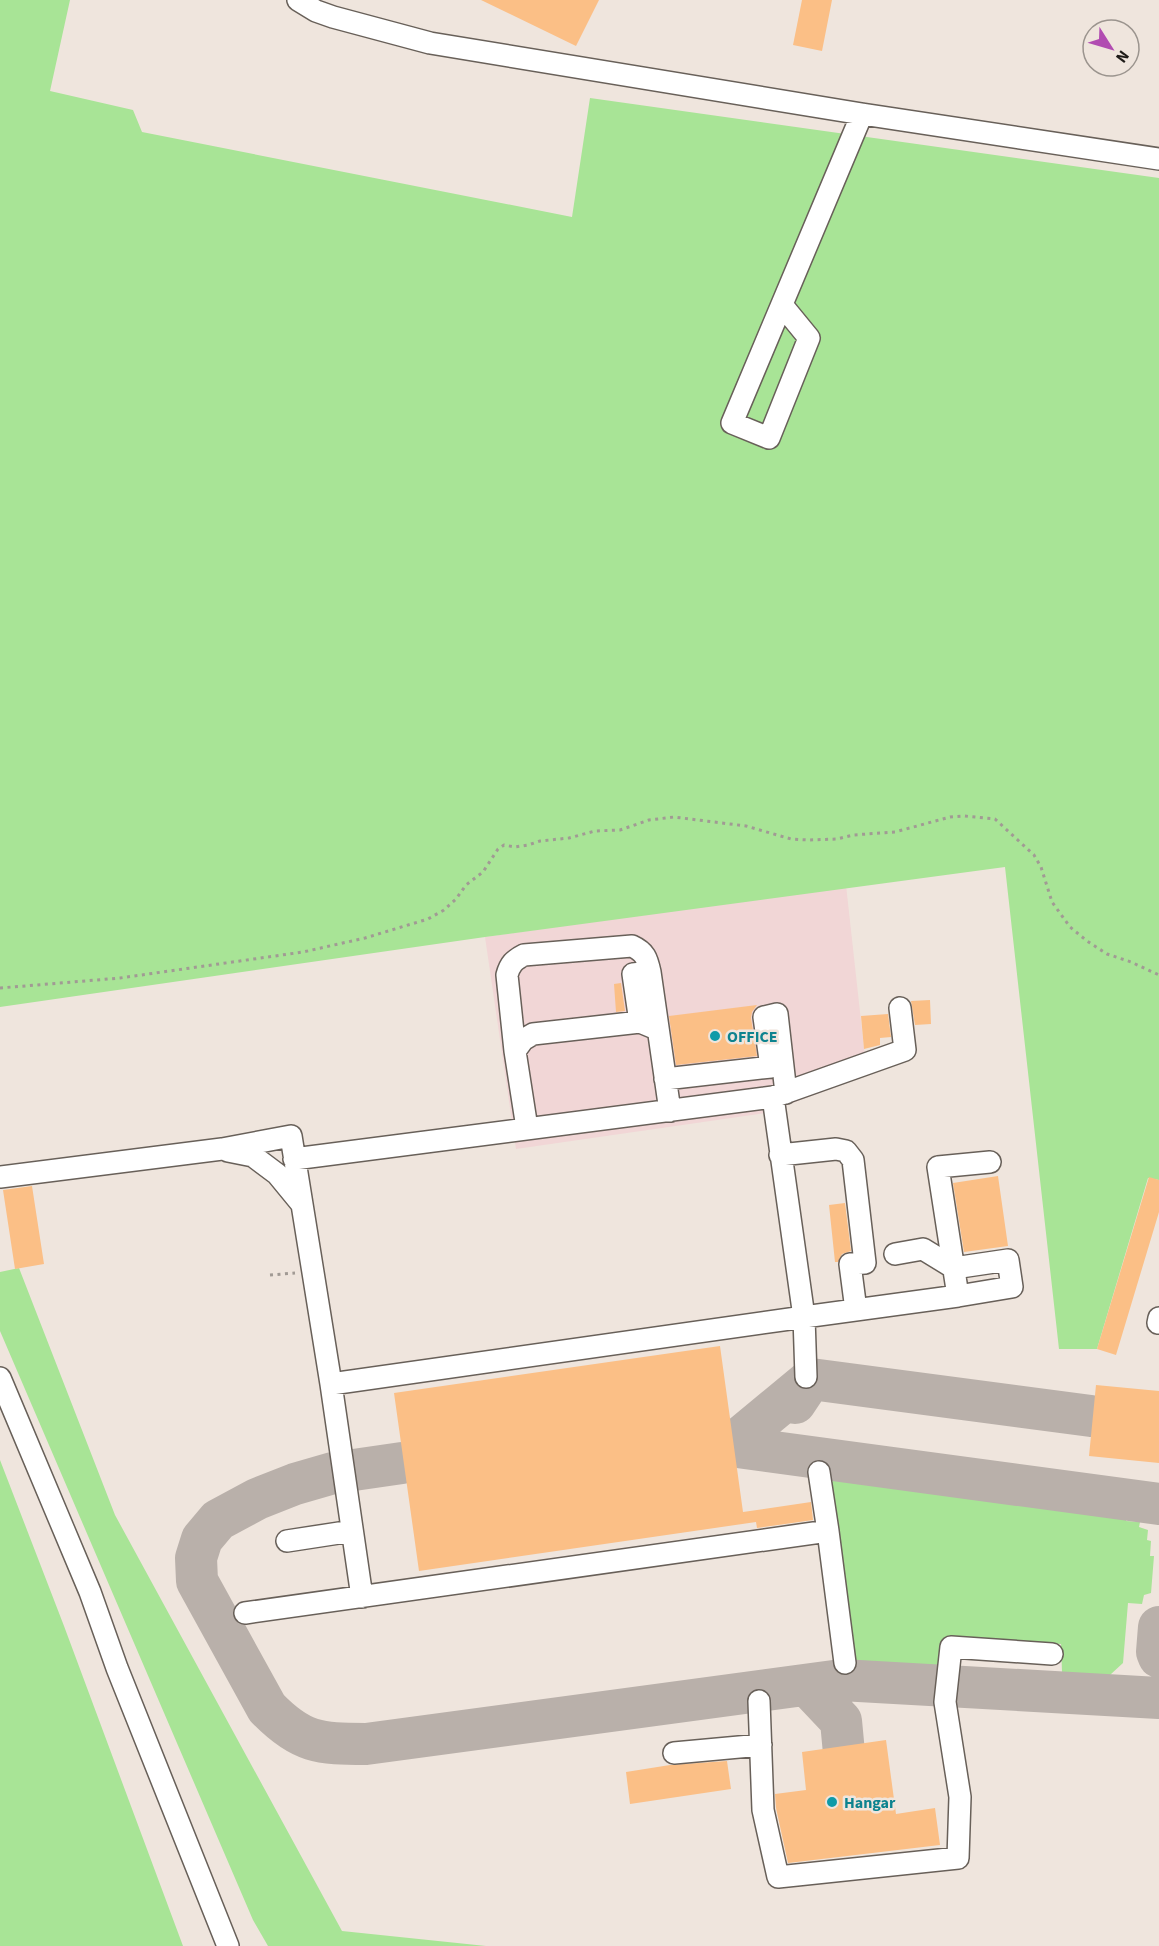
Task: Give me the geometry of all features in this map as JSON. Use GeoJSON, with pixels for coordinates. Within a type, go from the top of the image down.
{"type":"FeatureCollection","features":[{"type":"Feature","properties":{"kind":"street"},"geometry":{"type":"LineString","coordinates":[[298,0],[316,11],[333,17],[430,44],[862,114],[1159,159]]}},
{"type":"Feature","properties":{"kind":"street"},"geometry":{"type":"LineString","coordinates":[[782,305],[809,338],[769,438],[732,423],[862,114]]}},
{"type":"Feature","properties":{"kind":"street"},"geometry":{"type":"LineString","coordinates":[[527,1128],[515,1051],[507,975],[515,959],[524,956],[632,946],[646,955],[670,1111]]}},
{"type":"Feature","properties":{"kind":"street"},"geometry":{"type":"LineString","coordinates":[[640,1022],[633,974],[650,972]]}},
{"type":"Feature","properties":{"kind":"street"},"geometry":{"type":"LineString","coordinates":[[294,1159],[779,1095],[905,1050],[900,1008]]}},
{"type":"Feature","properties":{"kind":"street"},"geometry":{"type":"LineString","coordinates":[[779,1095],[771,1067],[764,1017],[777,1014],[779,1095],[780,1155],[804,1317],[806,1377]]}},
{"type":"Feature","properties":{"kind":"street"},"geometry":{"type":"LineString","coordinates":[[515,1051],[523,1040],[533,1034],[640,1022],[651,1025],[659,1035]]}},
{"type":"Feature","properties":{"kind":"street"},"geometry":{"type":"LineString","coordinates":[[665,1079],[771,1067]]}},
{"type":"Feature","properties":{"kind":"street"},"geometry":{"type":"LineString","coordinates":[[736,1071],[739,1102]]}},
{"type":"Feature","properties":{"kind":"street"},"geometry":{"type":"LineString","coordinates":[[0,1177],[222,1149],[291,1136],[362,1597]]}},
{"type":"Feature","properties":{"kind":"street"},"geometry":{"type":"LineString","coordinates":[[222,1149],[253,1156],[277,1174],[302,1205]]}},
{"type":"Feature","properties":{"kind":"street"},"geometry":{"type":"LineString","coordinates":[[780,1155],[836,1149],[846,1151],[853,1160],[865,1263],[850,1264],[856,1310]]}},
{"type":"Feature","properties":{"kind":"street"},"geometry":{"type":"LineString","coordinates":[[958,1296],[938,1167],[990,1162]]}},
{"type":"Feature","properties":{"kind":"street"},"geometry":{"type":"LineString","coordinates":[[331,1384],[1012,1287],[1008,1260],[954,1268],[923,1249],[895,1254]]}},
{"type":"Feature","properties":{"kind":"street"},"geometry":{"type":"LineString","coordinates":[[1159,1318],[1159,1323]]}},
{"type":"Feature","properties":{"kind":"street"},"geometry":{"type":"LineString","coordinates":[[0,1378],[90,1592],[117,1668],[228,1946]]}},
{"type":"Feature","properties":{"kind":"street"},"geometry":{"type":"LineString","coordinates":[[819,1472],[845,1663]]}},
{"type":"Feature","properties":{"kind":"street"},"geometry":{"type":"LineString","coordinates":[[287,1540],[352,1531]]}},
{"type":"Feature","properties":{"kind":"street"},"geometry":{"type":"LineString","coordinates":[[245,1613],[828,1531]]}},
{"type":"Feature","properties":{"kind":"street"},"geometry":{"type":"LineString","coordinates":[[759,1701],[763,1810],[778,1877],[958,1858],[960,1797],[945,1702],[951,1647],[1052,1654]]}},
{"type":"Feature","properties":{"kind":"street"},"geometry":{"type":"LineString","coordinates":[[674,1753],[761,1745]]}},
{"type":"Feature","properties":{"kind":"path"},"geometry":{"type":"LineString","coordinates":[[0,988],[120,978],[303,952],[365,938],[428,919],[444,910],[466,885],[483,872],[498,849],[504,845],[528,846],[540,841],[569,838],[595,831],[620,830],[649,820],[674,817],[746,826],[791,839],[809,840],[895,832],[950,817],[995,819],[1034,855],[1041,867],[1052,902],[1070,927],[1107,954],[1159,975]]}},
{"type":"Feature","properties":{"kind":"path"},"geometry":{"type":"LineString","coordinates":[[270,1275],[296,1273]]}},
{"type":"Feature","properties":{"kind":"shaded area"},"geometry":{"type":"Polygon","coordinates":[[[846,885],[867,1075],[766,1113],[516,1149],[485,937],[846,885]]]}},
{"type":"Feature","properties":{"kind":"green space"},"geometry":{"type":"Polygon","coordinates":[[[0,0],[70,0],[50,91],[133,110],[142,132],[572,217],[590,98],[1159,178],[1159,1180],[1148,1178],[1097,1349],[1059,1349],[1005,867],[485,937],[0,1007],[0,0]]]}},
{"type":"Feature","properties":{"kind":"green space"},"geometry":{"type":"Polygon","coordinates":[[[19,1268],[115,1515],[342,1931],[486,1946],[268,1946],[253,1920],[0,1331],[0,1272],[19,1268]]]}},
{"type":"Feature","properties":{"kind":"green space"},"geometry":{"type":"Polygon","coordinates":[[[0,1460],[64,1626],[183,1946],[0,1946],[0,1460]]]}},
{"type":"Feature","properties":{"kind":"green space"},"geometry":{"type":"Polygon","coordinates":[[[840,1471],[1116,1509],[1115,1513],[1127,1514],[1126,1521],[1140,1522],[1139,1527],[1148,1530],[1147,1540],[1151,1541],[1150,1556],[1154,1556],[1151,1593],[1144,1595],[1142,1604],[1128,1603],[1123,1663],[1098,1686],[1072,1684],[1062,1672],[1061,1644],[944,1638],[941,1669],[931,1678],[856,1672],[830,1485],[840,1471]]]}},
{"type":"Feature","properties":{"kind":"building"},"geometry":{"type":"Polygon","coordinates":[[[481,0],[599,0],[576,46],[481,0]]]}},
{"type":"Feature","properties":{"kind":"building"},"geometry":{"type":"Polygon","coordinates":[[[802,0],[832,0],[822,51],[793,45],[802,0]]]}},
{"type":"Feature","properties":{"kind":"building"},"geometry":{"type":"Polygon","coordinates":[[[621,983],[625,1011],[616,1012],[614,984],[621,983]]]}},
{"type":"Feature","properties":{"kind":"building"},"geometry":{"type":"Polygon","coordinates":[[[930,1000],[931,1024],[915,1025],[911,1001],[930,1000]]]}},
{"type":"Feature","properties":{"kind":"building","name":"OFFICE"},"geometry":{"type":"Polygon","coordinates":[[[757,1005],[751,1018],[757,1056],[676,1065],[669,1016],[757,1005]]]}},
{"type":"Feature","properties":{"kind":"building"},"geometry":{"type":"Polygon","coordinates":[[[888,1014],[891,1037],[880,1038],[880,1045],[864,1049],[861,1016],[888,1014]]]}},
{"type":"Feature","properties":{"kind":"building"},"geometry":{"type":"Polygon","coordinates":[[[998,1176],[1008,1246],[964,1252],[953,1183],[998,1176]]]}},
{"type":"Feature","properties":{"kind":"building"},"geometry":{"type":"Polygon","coordinates":[[[1149,1177],[1159,1180],[1159,1212],[1116,1355],[1097,1349],[1149,1177]]]}},
{"type":"Feature","properties":{"kind":"building"},"geometry":{"type":"Polygon","coordinates":[[[32,1186],[44,1264],[15,1269],[3,1190],[32,1186]]]}},
{"type":"Feature","properties":{"kind":"building"},"geometry":{"type":"Polygon","coordinates":[[[845,1203],[851,1251],[842,1254],[838,1262],[835,1262],[829,1205],[845,1203]]]}},
{"type":"Feature","properties":{"kind":"building"},"geometry":{"type":"Polygon","coordinates":[[[720,1346],[743,1512],[811,1502],[813,1520],[757,1528],[756,1522],[419,1571],[394,1393],[720,1346]]]}},
{"type":"Feature","properties":{"kind":"building"},"geometry":{"type":"Polygon","coordinates":[[[1096,1385],[1159,1391],[1159,1463],[1089,1456],[1096,1385]]]}},
{"type":"Feature","properties":{"kind":"building","name":"Hangar"},"geometry":{"type":"Polygon","coordinates":[[[886,1740],[896,1814],[935,1808],[940,1845],[788,1863],[775,1794],[806,1790],[802,1752],[886,1740]]]}},
{"type":"Feature","properties":{"kind":"building"},"geometry":{"type":"Polygon","coordinates":[[[727,1761],[731,1789],[630,1804],[626,1772],[670,1765],[727,1761]]]}},
{"type":"Feature","properties":{"kind":"taxiway"},"geometry":{"type":"LineString","coordinates":[[811,1379],[730,1446],[1159,1504]]}},
{"type":"Feature","properties":{"kind":"taxiway"},"geometry":{"type":"LineString","coordinates":[[795,1403],[811,1379],[1091,1416]]}},
{"type":"Feature","properties":{"kind":"taxiway"},"geometry":{"type":"LineString","coordinates":[[402,1463],[333,1473],[295,1484],[257,1499],[218,1520],[202,1539],[196,1558],[197,1581],[267,1708],[290,1728],[312,1739],[323,1742],[366,1744],[841,1680],[1159,1698]]}},
{"type":"Feature","properties":{"kind":"taxiway"},"geometry":{"type":"LineString","coordinates":[[1159,1627],[1157,1652],[1159,1657]]}},
{"type":"Feature","properties":{"kind":"taxiway"},"geometry":{"type":"LineString","coordinates":[[807,1685],[841,1721],[844,1753]]}},
{"type":"Feature","properties":{"kind":"place","name":"OFFICE"},"geometry":{"type":"Point","coordinates":[715,1036]}},
{"type":"Feature","properties":{"kind":"place","name":"Hangar"},"geometry":{"type":"Point","coordinates":[832,1802]}}]}
